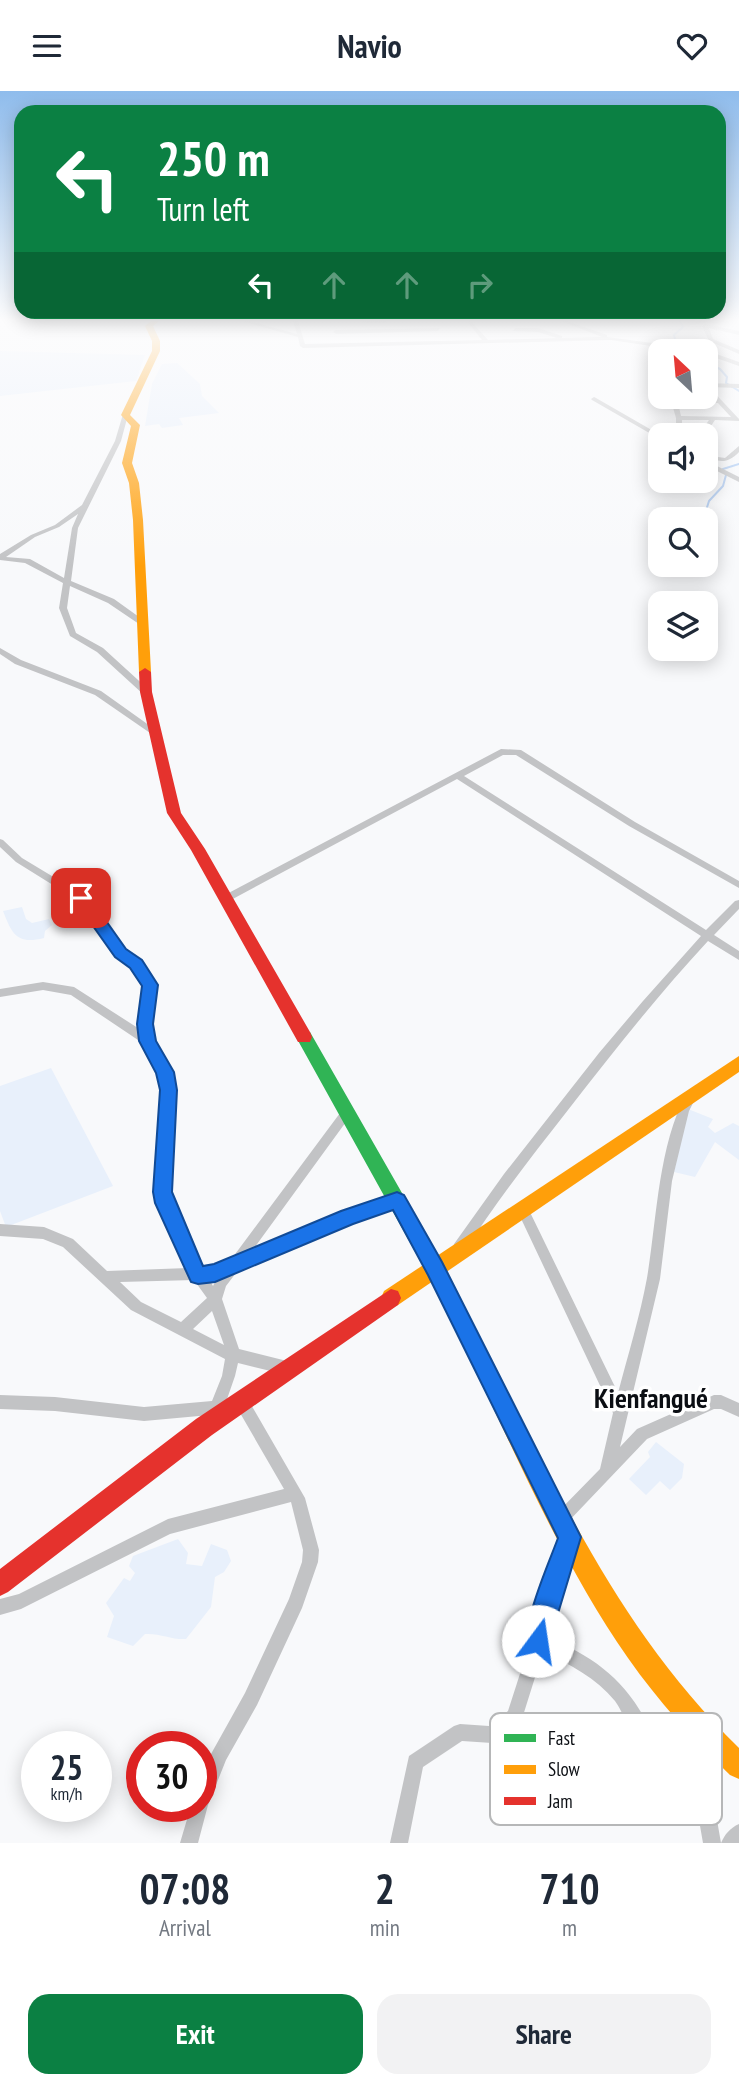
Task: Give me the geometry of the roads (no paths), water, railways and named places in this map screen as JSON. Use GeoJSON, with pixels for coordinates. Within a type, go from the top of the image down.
{"type":"FeatureCollection","features":[{"type":"Feature","properties":{"kind":"street"},"geometry":{"type":"LineString","coordinates":[[130,403],[116,444],[75,528],[63,608],[73,634],[100,650],[146,692]]}},
{"type":"Feature","properties":{"kind":"street"},"geometry":{"type":"LineString","coordinates":[[601,403],[648,430]]}},
{"type":"Feature","properties":{"kind":"street"},"geometry":{"type":"LineString","coordinates":[[721,403],[737,421]]}},
{"type":"Feature","properties":{"kind":"street"},"geometry":{"type":"LineString","coordinates":[[676,409],[679,423]]}},
{"type":"Feature","properties":{"kind":"street"},"geometry":{"type":"LineString","coordinates":[[125,415],[136,425],[127,463]]}},
{"type":"Feature","properties":{"kind":"street"},"geometry":{"type":"LineString","coordinates":[[679,418],[737,421]]}},
{"type":"Feature","properties":{"kind":"street"},"geometry":{"type":"LineString","coordinates":[[710,423],[713,419]]}},
{"type":"Feature","properties":{"kind":"street"},"geometry":{"type":"LineString","coordinates":[[116,444],[134,483],[141,568],[139,577],[145,608],[142,622],[146,692],[171,808],[435,1269],[570,1537],[626,1634],[680,1713]]}},
{"type":"Feature","properties":{"kind":"street"},"geometry":{"type":"LineString","coordinates":[[718,460],[732,458],[739,448]]}},
{"type":"Feature","properties":{"kind":"street"},"geometry":{"type":"LineString","coordinates":[[718,469],[739,480]]}},
{"type":"Feature","properties":{"kind":"street"},"geometry":{"type":"LineString","coordinates":[[725,473],[739,471]]}},
{"type":"Feature","properties":{"kind":"street"},"geometry":{"type":"LineString","coordinates":[[0,558],[33,536],[57,526],[85,506]]}},
{"type":"Feature","properties":{"kind":"street"},"geometry":{"type":"LineString","coordinates":[[0,558],[27,561],[67,583],[111,601],[142,622]]}},
{"type":"Feature","properties":{"kind":"street"},"geometry":{"type":"LineString","coordinates":[[0,649],[18,662],[98,693],[156,733]]}},
{"type":"Feature","properties":{"kind":"street"},"geometry":{"type":"LineString","coordinates":[[225,899],[501,752],[518,752],[579,792],[739,885]]}},
{"type":"Feature","properties":{"kind":"street"},"geometry":{"type":"LineString","coordinates":[[458,776],[739,956]]}},
{"type":"Feature","properties":{"kind":"street"},"geometry":{"type":"LineString","coordinates":[[0,842],[19,860],[55,885],[81,898],[121,953],[145,974],[150,985],[145,1024],[148,1041],[165,1072],[169,1090],[162,1192],[164,1203],[198,1275],[215,1299],[231,1342],[232,1355],[225,1385],[216,1409],[204,1427]]}},
{"type":"Feature","properties":{"kind":"street"},"geometry":{"type":"LineString","coordinates":[[453,1257],[492,1197],[621,1033],[708,934],[739,903]]}},
{"type":"Feature","properties":{"kind":"street"},"geometry":{"type":"LineString","coordinates":[[0,993],[43,986],[74,991],[148,1041]]}},
{"type":"Feature","properties":{"kind":"street"},"geometry":{"type":"LineString","coordinates":[[0,1584],[204,1427],[287,1368],[739,1063]]}},
{"type":"Feature","properties":{"kind":"street"},"geometry":{"type":"LineString","coordinates":[[606,1473],[653,1279],[666,1181],[683,1111],[693,1092]]}},
{"type":"Feature","properties":{"kind":"street"},"geometry":{"type":"LineString","coordinates":[[183,1329],[215,1299],[221,1283],[233,1266],[347,1112]]}},
{"type":"Feature","properties":{"kind":"street"},"geometry":{"type":"LineString","coordinates":[[105,1277],[215,1273],[348,1217],[397,1201]]}},
{"type":"Feature","properties":{"kind":"street"},"geometry":{"type":"LineString","coordinates":[[522,1208],[620,1412]]}},
{"type":"Feature","properties":{"kind":"street"},"geometry":{"type":"LineString","coordinates":[[0,1230],[56,1237],[68,1243],[136,1306],[232,1355],[287,1368]]}},
{"type":"Feature","properties":{"kind":"street"},"geometry":{"type":"LineString","coordinates":[[0,1402],[55,1404],[144,1414],[216,1409],[241,1401]]}},
{"type":"Feature","properties":{"kind":"street"},"geometry":{"type":"LineString","coordinates":[[217,1761],[251,1699],[296,1602],[310,1562],[311,1550],[306,1521],[295,1495],[241,1401]]}},
{"type":"Feature","properties":{"kind":"street"},"geometry":{"type":"LineString","coordinates":[[561,1519],[642,1434],[714,1402],[721,1402],[739,1410]]}},
{"type":"Feature","properties":{"kind":"street"},"geometry":{"type":"LineString","coordinates":[[0,1607],[22,1601],[168,1527],[295,1495]]}},
{"type":"Feature","properties":{"kind":"street"},"geometry":{"type":"LineString","coordinates":[[515,1713],[547,1603],[570,1537]]}},
{"type":"Feature","properties":{"kind":"street"},"geometry":{"type":"LineString","coordinates":[[538,1641],[595,1668],[624,1699],[632,1713]]}},
{"type":"Feature","properties":{"kind":"street"},"geometry":{"type":"LineString","coordinates":[[400,1843],[415,1762],[460,1732],[490,1735]]}},
{"type":"Feature","properties":{"kind":"street"},"geometry":{"type":"LineString","coordinates":[[722,1752],[739,1766]]}},
{"type":"Feature","properties":{"kind":"street"},"geometry":{"type":"LineString","coordinates":[[189,1843],[195,1822]]}},
{"type":"Feature","properties":{"kind":"street"},"geometry":{"type":"LineString","coordinates":[[709,1825],[712,1843]]}},
{"type":"Feature","properties":{"kind":"street"},"geometry":{"type":"LineString","coordinates":[[730,1843],[739,1833]]}},
{"type":"Feature","properties":{"kind":"waterway"},"geometry":{"type":"LineString","coordinates":[[723,469],[739,464]]}},
{"type":"Feature","properties":{"kind":"waterway"},"geometry":{"type":"LineString","coordinates":[[707,507],[709,501],[723,486],[726,475]]}},
{"type":"Feature","properties":{"kind":"district","name":"Kienfangué"},"geometry":{"type":"Point","coordinates":[651,1397]}}]}
